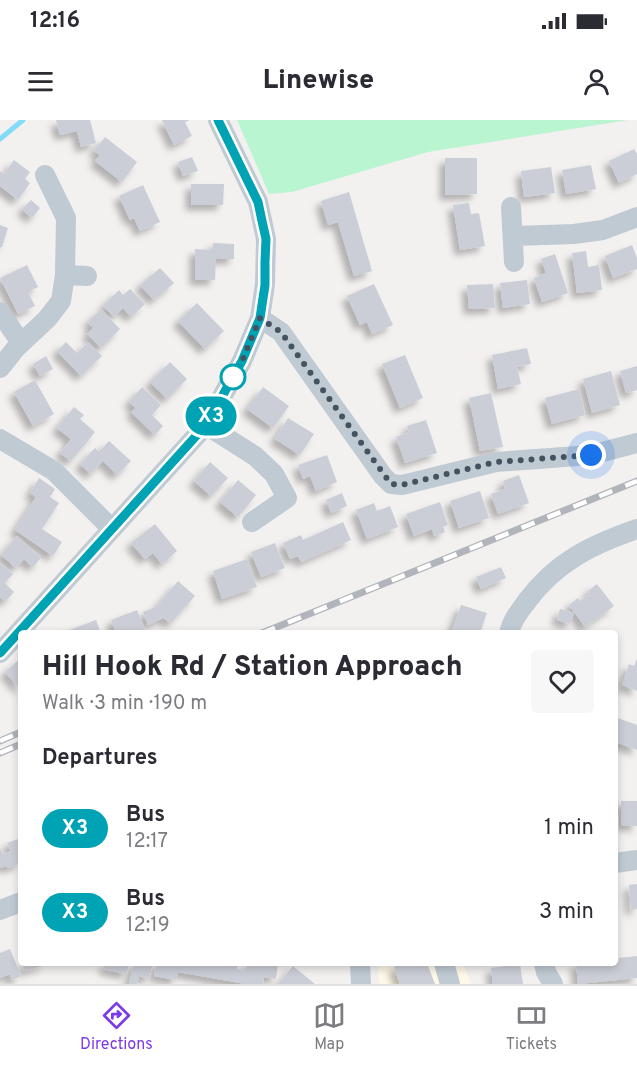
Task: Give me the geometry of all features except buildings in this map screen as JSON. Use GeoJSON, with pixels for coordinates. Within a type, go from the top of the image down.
{"type":"FeatureCollection","features":[{"type":"Feature","properties":{"kind":"street"},"geometry":{"type":"LineString","coordinates":[[21,630],[206,425],[242,361],[260,318],[265,285],[266,239],[258,202],[218,120]]}},
{"type":"Feature","properties":{"kind":"street"},"geometry":{"type":"LineString","coordinates":[[0,368],[21,342],[47,319],[61,301],[66,218],[45,175]]}},
{"type":"Feature","properties":{"kind":"street"},"geometry":{"type":"LineString","coordinates":[[511,207],[514,262]]}},
{"type":"Feature","properties":{"kind":"street"},"geometry":{"type":"LineString","coordinates":[[514,236],[574,234],[603,230],[637,217]]}},
{"type":"Feature","properties":{"kind":"street"},"geometry":{"type":"LineString","coordinates":[[64,274],[87,276]]}},
{"type":"Feature","properties":{"kind":"street"},"geometry":{"type":"LineString","coordinates":[[0,312],[21,342]]}},
{"type":"Feature","properties":{"kind":"street"},"geometry":{"type":"LineString","coordinates":[[260,318],[281,332],[391,484],[402,485],[496,462],[591,455],[637,443]]}},
{"type":"Feature","properties":{"kind":"street"},"geometry":{"type":"LineString","coordinates":[[206,425],[255,456],[274,474],[292,504],[252,522]]}},
{"type":"Feature","properties":{"kind":"street"},"geometry":{"type":"LineString","coordinates":[[0,440],[54,471],[112,529]]}},
{"type":"Feature","properties":{"kind":"street"},"geometry":{"type":"LineString","coordinates":[[510,630],[512,621],[542,581],[573,557],[612,538],[637,530]]}},
{"type":"Feature","properties":{"kind":"street"},"geometry":{"type":"LineString","coordinates":[[0,653],[18,633]]}},
{"type":"Feature","properties":{"kind":"street"},"geometry":{"type":"LineString","coordinates":[[618,863],[637,860]]}},
{"type":"Feature","properties":{"kind":"street"},"geometry":{"type":"LineString","coordinates":[[0,910],[18,903]]}},
{"type":"Feature","properties":{"kind":"street"},"geometry":{"type":"LineString","coordinates":[[360,966],[361,984]]}},
{"type":"Feature","properties":{"kind":"street"},"geometry":{"type":"LineString","coordinates":[[445,966],[450,984]]}},
{"type":"Feature","properties":{"kind":"street"},"geometry":{"type":"LineString","coordinates":[[545,966],[553,984]]}},
{"type":"Feature","properties":{"kind":"shaded area"},"geometry":{"type":"Polygon","coordinates":[[[379,966],[463,966],[472,984],[380,984],[379,966]]]}},
{"type":"Feature","properties":{"kind":"green space"},"geometry":{"type":"Polygon","coordinates":[[[237,120],[628,120],[428,152],[292,192],[269,194],[237,120]]]}},
{"type":"Feature","properties":{"kind":"waterway"},"geometry":{"type":"LineString","coordinates":[[0,139],[23,120]]}},
{"type":"Feature","properties":{"kind":"railway"},"geometry":{"type":"LineString","coordinates":[[269,630],[637,481]]}},
{"type":"Feature","properties":{"kind":"railway"},"geometry":{"type":"LineString","coordinates":[[0,741],[18,733]]}},
{"type":"Feature","properties":{"kind":"railway"},"geometry":{"type":"LineString","coordinates":[[0,753],[18,745]]}},
{"type":"Feature","properties":{"kind":"bus line","name":"X3"},"geometry":{"type":"LineString","coordinates":[[21,630],[206,425],[242,361],[260,318],[265,285],[266,239],[258,202],[218,120]]}},
{"type":"Feature","properties":{"kind":"bus line","name":"X3"},"geometry":{"type":"LineString","coordinates":[[0,653],[18,633]]}},
{"type":"Feature","properties":{"kind":"route"},"geometry":{"type":"LineString","coordinates":[[233,377],[260,318],[281,332],[391,484],[402,485],[496,462],[591,455]]}}]}
